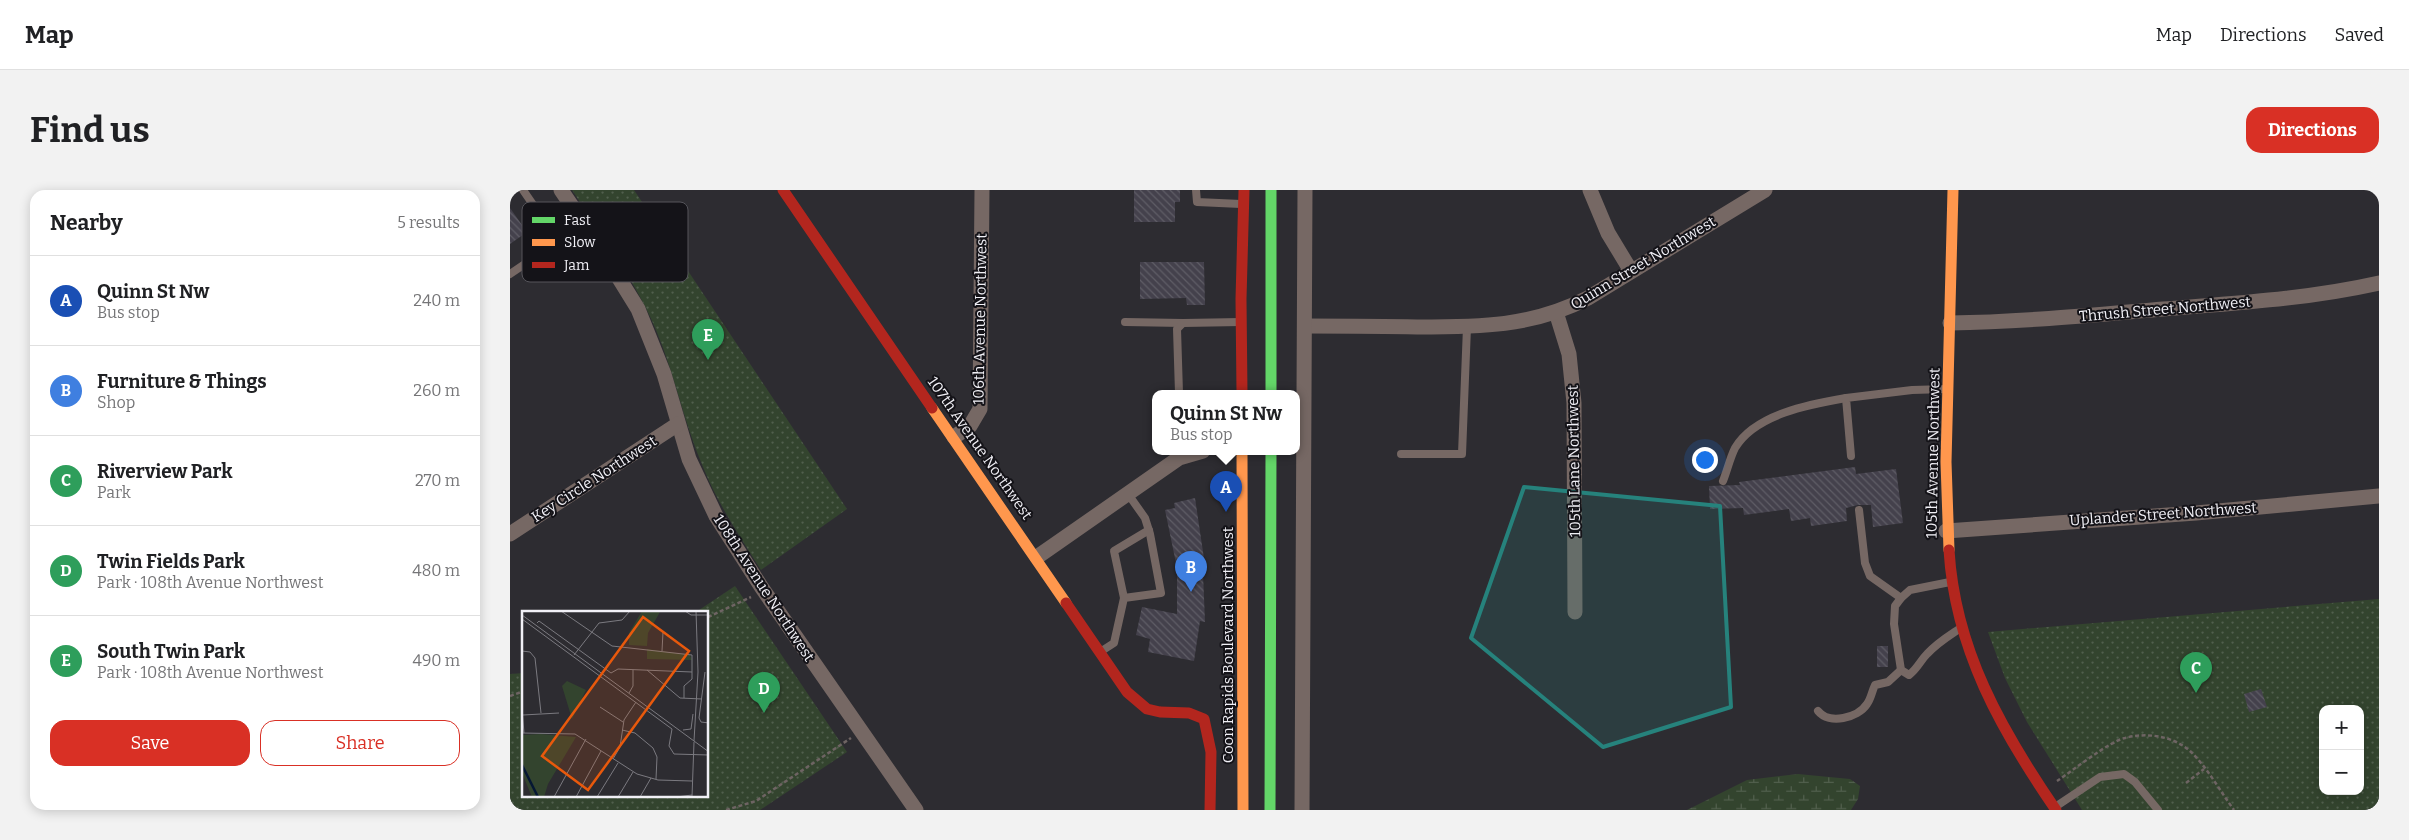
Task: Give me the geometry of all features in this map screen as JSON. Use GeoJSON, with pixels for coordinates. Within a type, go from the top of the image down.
{"type":"FeatureCollection","features":[{"type":"Feature","properties":{"kind":"street","name":"108th Avenue Northwest"},"geometry":{"type":"LineString","coordinates":[[561,190],[569,202]]}},
{"type":"Feature","properties":{"kind":"street","name":"107th Avenue Northwest"},"geometry":{"type":"LineString","coordinates":[[784,190],[1037,557],[1127,692],[1147,709],[1160,712]]}},
{"type":"Feature","properties":{"kind":"street","name":"106th Avenue Northwest"},"geometry":{"type":"LineString","coordinates":[[954,437],[970,426],[980,409],[982,190]]}},
{"type":"Feature","properties":{"kind":"street"},"geometry":{"type":"LineString","coordinates":[[1242,390],[1241,322],[1244,190]]}},
{"type":"Feature","properties":{"kind":"street"},"geometry":{"type":"LineString","coordinates":[[1271,190],[1271,390]]}},
{"type":"Feature","properties":{"kind":"street"},"geometry":{"type":"LineString","coordinates":[[1302,810],[1306,326],[1305,190]]}},
{"type":"Feature","properties":{"kind":"street"},"geometry":{"type":"LineString","coordinates":[[1590,190],[1608,233],[1631,271]]}},
{"type":"Feature","properties":{"kind":"street","name":"Quinn Street Northwest"},"geometry":{"type":"LineString","coordinates":[[1306,326],[1467,327],[1510,324],[1556,312],[1588,298],[1765,190]]}},
{"type":"Feature","properties":{"kind":"street","name":"105th Avenue Northwest"},"geometry":{"type":"LineString","coordinates":[[1953,190],[1946,531],[1952,582],[1962,628],[1976,672],[1993,711],[2055,809]]}},
{"type":"Feature","properties":{"kind":"street","name":"108th Avenue Northwest"},"geometry":{"type":"LineString","coordinates":[[623,282],[640,315],[664,374],[678,424],[699,483],[724,529],[762,588],[916,810]]}},
{"type":"Feature","properties":{"kind":"street","name":"Thrush Street Northwest"},"geometry":{"type":"LineString","coordinates":[[1950,323],[2036,320],[2281,299],[2330,293],[2379,283]]}},
{"type":"Feature","properties":{"kind":"street","name":"105th Lane Northwest"},"geometry":{"type":"LineString","coordinates":[[1556,312],[1569,354],[1574,404],[1575,612]]}},
{"type":"Feature","properties":{"kind":"street","name":"Key Circle Northwest"},"geometry":{"type":"LineString","coordinates":[[510,534],[678,424]]}},
{"type":"Feature","properties":{"kind":"street"},"geometry":{"type":"LineString","coordinates":[[1037,557],[1179,458],[1187,455]]}},
{"type":"Feature","properties":{"kind":"street","name":"Coon Rapids Boulevard Northwest"},"geometry":{"type":"LineString","coordinates":[[1242,455],[1242,810]]}},
{"type":"Feature","properties":{"kind":"street"},"geometry":{"type":"LineString","coordinates":[[1270,810],[1271,455]]}},
{"type":"Feature","properties":{"kind":"street","name":"Uplander Street Northwest"},"geometry":{"type":"LineString","coordinates":[[1946,531],[2196,513],[2379,496]]}},
{"type":"Feature","properties":{"kind":"street","name":"Coon Rapids Boulevard Northwest"},"geometry":{"type":"LineString","coordinates":[[1160,712],[1189,712],[1204,719],[1209,729],[1210,742],[1210,810]]}},
{"type":"Feature","properties":{"kind":"lane"},"geometry":{"type":"LineString","coordinates":[[524,190],[532,202]]}},
{"type":"Feature","properties":{"kind":"lane"},"geometry":{"type":"LineString","coordinates":[[1196,190],[1197,202],[1243,204]]}},
{"type":"Feature","properties":{"kind":"lane"},"geometry":{"type":"LineString","coordinates":[[510,274],[522,266]]}},
{"type":"Feature","properties":{"kind":"lane"},"geometry":{"type":"LineString","coordinates":[[1125,322],[1241,322]]}},
{"type":"Feature","properties":{"kind":"lane"},"geometry":{"type":"LineString","coordinates":[[1179,390],[1177,329],[1183,323]]}},
{"type":"Feature","properties":{"kind":"lane"},"geometry":{"type":"LineString","coordinates":[[1401,454],[1462,454],[1467,327]]}},
{"type":"Feature","properties":{"kind":"lane"},"geometry":{"type":"LineString","coordinates":[[1723,481],[1735,448],[1750,431],[1778,415],[1811,404],[1846,398],[1912,390],[1948,389]]}},
{"type":"Feature","properties":{"kind":"lane"},"geometry":{"type":"LineString","coordinates":[[1846,398],[1852,456]]}},
{"type":"Feature","properties":{"kind":"lane"},"geometry":{"type":"LineString","coordinates":[[1124,598],[1161,594],[1149,530],[1144,518],[1128,494]]}},
{"type":"Feature","properties":{"kind":"lane"},"geometry":{"type":"LineString","coordinates":[[1859,510],[1865,563],[1870,576],[1901,598]]}},
{"type":"Feature","properties":{"kind":"lane"},"geometry":{"type":"LineString","coordinates":[[1100,652],[1114,643],[1124,598],[1114,552],[1149,530]]}},
{"type":"Feature","properties":{"kind":"lane"},"geometry":{"type":"LineString","coordinates":[[1952,582],[1910,590],[1895,606],[1894,624],[1901,670],[1909,675],[1918,668],[1926,655],[1939,642],[1962,628]]}},
{"type":"Feature","properties":{"kind":"lane"},"geometry":{"type":"LineString","coordinates":[[1818,711],[1830,718],[1848,717],[1860,712],[1868,704],[1875,685],[1888,682],[1901,670]]}},
{"type":"Feature","properties":{"kind":"lane"},"geometry":{"type":"LineString","coordinates":[[2055,809],[2100,777],[2124,774],[2135,782],[2158,810]]}},
{"type":"Feature","properties":{"kind":"path"},"geometry":{"type":"LineString","coordinates":[[709,617],[741,602],[762,588]]}},
{"type":"Feature","properties":{"kind":"path"},"geometry":{"type":"LineString","coordinates":[[726,810],[756,801],[861,732]]}},
{"type":"Feature","properties":{"kind":"path"},"geometry":{"type":"LineString","coordinates":[[2043,791],[2118,741],[2140,735],[2155,735],[2177,742],[2189,750],[2234,810]]}},
{"type":"Feature","properties":{"kind":"path"},"geometry":{"type":"LineString","coordinates":[[2186,783],[2204,769]]}},
{"type":"Feature","properties":{"kind":"highlighted area"},"geometry":{"type":"Polygon","coordinates":[[[1524,487],[1720,506],[1731,707],[1603,747],[1471,638],[1524,487]]]}},
{"type":"Feature","properties":{"kind":"green space"},"geometry":{"type":"Polygon","coordinates":[[[572,190],[634,190],[642,202],[580,202],[572,190]]]}},
{"type":"Feature","properties":{"kind":"green space"},"geometry":{"type":"Polygon","coordinates":[[[688,271],[847,509],[761,570],[730,520],[709,481],[690,433],[663,347],[631,282],[688,282],[688,271]]]}},
{"type":"Feature","properties":{"kind":"green space"},"geometry":{"type":"Polygon","coordinates":[[[735,586],[847,752],[760,810],[510,810],[510,674],[522,673],[522,798],[709,798],[709,611],[698,611],[735,586]]]}},
{"type":"Feature","properties":{"kind":"green space"},"geometry":{"type":"Polygon","coordinates":[[[2379,599],[2379,810],[2082,810],[2027,722],[2005,678],[1988,632],[2379,599]]]}},
{"type":"Feature","properties":{"kind":"green space"},"geometry":{"type":"Polygon","coordinates":[[[1798,774],[1850,779],[1860,786],[1858,799],[1851,810],[1687,810],[1747,780],[1798,774]]]}},
{"type":"Feature","properties":{"kind":"building"},"geometry":{"type":"Polygon","coordinates":[[[1134,190],[1180,190],[1180,202],[1175,202],[1175,222],[1134,222],[1134,190]]]}},
{"type":"Feature","properties":{"kind":"building"},"geometry":{"type":"Polygon","coordinates":[[[510,208],[522,225],[522,236],[510,244],[510,208]]]}},
{"type":"Feature","properties":{"kind":"building"},"geometry":{"type":"Polygon","coordinates":[[[1140,262],[1204,262],[1205,305],[1187,305],[1186,298],[1140,299],[1140,262]]]}},
{"type":"Feature","properties":{"kind":"building"},"geometry":{"type":"Polygon","coordinates":[[[1855,467],[1856,474],[1896,469],[1903,523],[1873,527],[1871,505],[1858,505],[1846,508],[1847,521],[1811,526],[1810,518],[1791,521],[1789,509],[1744,515],[1743,508],[1710,509],[1709,486],[1740,485],[1739,482],[1855,467]]]}},
{"type":"Feature","properties":{"kind":"building"},"geometry":{"type":"Polygon","coordinates":[[[1195,498],[1206,572],[1203,573],[1205,622],[1200,621],[1194,661],[1148,652],[1150,639],[1136,635],[1142,607],[1177,614],[1177,568],[1165,510],[1175,508],[1174,503],[1195,498]]]}},
{"type":"Feature","properties":{"kind":"building"},"geometry":{"type":"Polygon","coordinates":[[[1877,646],[1888,646],[1888,667],[1877,667],[1877,646]]]}},
{"type":"Feature","properties":{"kind":"building"},"geometry":{"type":"Polygon","coordinates":[[[2261,689],[2267,707],[2249,712],[2244,694],[2261,689]]]}},
{"type":"Feature","properties":{"kind":"traffic: fast"},"geometry":{"type":"LineString","coordinates":[[1271,190],[1271,390]]}},
{"type":"Feature","properties":{"kind":"traffic: fast"},"geometry":{"type":"LineString","coordinates":[[1270,810],[1271,455]]}},
{"type":"Feature","properties":{"kind":"traffic: slow"},"geometry":{"type":"LineString","coordinates":[[1949,550],[1946,462],[1953,190]]}},
{"type":"Feature","properties":{"kind":"traffic: slow"},"geometry":{"type":"LineString","coordinates":[[932,408],[1066,603]]}},
{"type":"Feature","properties":{"kind":"traffic: slow"},"geometry":{"type":"LineString","coordinates":[[1242,455],[1243,810]]}},
{"type":"Feature","properties":{"kind":"traffic: jam"},"geometry":{"type":"LineString","coordinates":[[783,190],[932,408]]}},
{"type":"Feature","properties":{"kind":"traffic: jam"},"geometry":{"type":"LineString","coordinates":[[1242,390],[1241,299],[1244,190]]}},
{"type":"Feature","properties":{"kind":"traffic: jam"},"geometry":{"type":"LineString","coordinates":[[1949,550],[1953,586],[1961,621],[1971,655],[1984,687],[2017,750],[2056,810]]}},
{"type":"Feature","properties":{"kind":"traffic: jam"},"geometry":{"type":"LineString","coordinates":[[1066,603],[1127,692],[1147,709],[1160,712],[1189,713],[1204,719],[1211,752],[1210,810]]}},
{"type":"Feature","properties":{"kind":"place","name":"South Twin Park"},"geometry":{"type":"Point","coordinates":[708,360]}},
{"type":"Feature","properties":{"kind":"place","name":"Quinn St Nw"},"geometry":{"type":"Point","coordinates":[1226,512]}},
{"type":"Feature","properties":{"kind":"place","name":"Furniture & Things"},"geometry":{"type":"Point","coordinates":[1191,592]}},
{"type":"Feature","properties":{"kind":"place","name":"Riverview Park"},"geometry":{"type":"Point","coordinates":[2196,693]}},
{"type":"Feature","properties":{"kind":"place","name":"Twin Fields Park"},"geometry":{"type":"Point","coordinates":[764,713]}}]}
